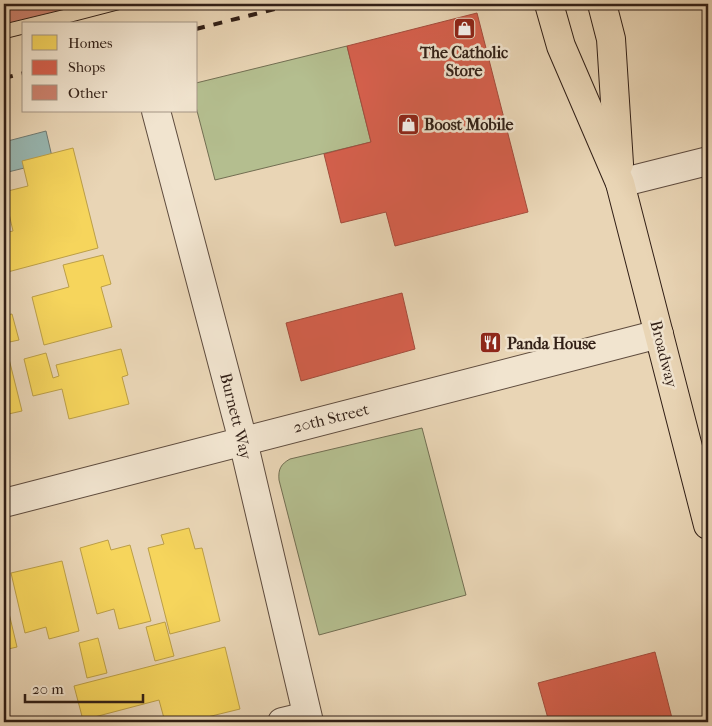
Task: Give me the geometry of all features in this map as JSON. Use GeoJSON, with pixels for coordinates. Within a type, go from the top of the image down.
{"type":"FeatureCollection","features":[{"type":"Feature","properties":{"kind":"main road","name":"Broadway"},"geometry":{"type":"LineString","coordinates":[[549,4],[560,46],[620,183],[708,525]]}},
{"type":"Feature","properties":{"kind":"main road","name":"Broadway"},"geometry":{"type":"LineString","coordinates":[[602,4],[611,38],[620,183]]}},
{"type":"Feature","properties":{"kind":"street","name":"Burnett Way"},"geometry":{"type":"LineString","coordinates":[[156,112],[243,441],[300,720]]}},
{"type":"Feature","properties":{"kind":"street"},"geometry":{"type":"LineString","coordinates":[[620,183],[708,161]]}},
{"type":"Feature","properties":{"kind":"street","name":"20th Street"},"geometry":{"type":"LineString","coordinates":[[4,503],[659,334]]}},
{"type":"Feature","properties":{"kind":"green space"},"geometry":{"type":"Polygon","coordinates":[[[347,46],[371,142],[215,180],[197,112],[198,83],[347,46]]]}},
{"type":"Feature","properties":{"kind":"green space"},"geometry":{"type":"Polygon","coordinates":[[[422,428],[466,595],[319,635],[279,480],[281,467],[290,459],[422,428]]]}},
{"type":"Feature","properties":{"kind":"water"},"geometry":{"type":"Polygon","coordinates":[[[46,131],[53,161],[4,173],[4,142],[46,131]]]}},
{"type":"Feature","properties":{"kind":"building: Homes"},"geometry":{"type":"Polygon","coordinates":[[[73,148],[98,248],[4,273],[4,233],[13,231],[4,192],[28,186],[22,161],[73,148]]]}},
{"type":"Feature","properties":{"kind":"building: Homes"},"geometry":{"type":"Polygon","coordinates":[[[103,255],[111,284],[101,287],[112,327],[44,345],[32,297],[69,287],[63,265],[103,255]]]}},
{"type":"Feature","properties":{"kind":"building: Homes"},"geometry":{"type":"Polygon","coordinates":[[[4,304],[7,315],[12,314],[19,340],[5,343],[22,411],[4,415],[4,304]]]}},
{"type":"Feature","properties":{"kind":"building: Homes"},"geometry":{"type":"Polygon","coordinates":[[[121,349],[128,375],[122,377],[129,404],[69,419],[62,389],[33,396],[24,359],[46,353],[53,378],[59,376],[56,365],[121,349]]]}},
{"type":"Feature","properties":{"kind":"building: Homes"},"geometry":{"type":"Polygon","coordinates":[[[189,528],[195,549],[202,548],[220,621],[170,634],[148,548],[164,544],[161,535],[189,528]]]}},
{"type":"Feature","properties":{"kind":"building: Homes"},"geometry":{"type":"Polygon","coordinates":[[[108,540],[111,550],[130,545],[151,621],[119,629],[114,609],[97,614],[80,548],[108,540]]]}},
{"type":"Feature","properties":{"kind":"building: Homes"},"geometry":{"type":"Polygon","coordinates":[[[62,561],[79,631],[49,639],[46,627],[25,633],[11,573],[62,561]]]}},
{"type":"Feature","properties":{"kind":"building: Homes"},"geometry":{"type":"Polygon","coordinates":[[[4,592],[17,647],[4,650],[4,592]]]}},
{"type":"Feature","properties":{"kind":"building: Homes"},"geometry":{"type":"Polygon","coordinates":[[[165,622],[174,656],[155,661],[146,627],[165,622]]]}},
{"type":"Feature","properties":{"kind":"building: Homes"},"geometry":{"type":"Polygon","coordinates":[[[98,638],[107,673],[87,678],[79,643],[98,638]]]}},
{"type":"Feature","properties":{"kind":"building: Homes"},"geometry":{"type":"Polygon","coordinates":[[[225,647],[240,709],[187,722],[165,722],[159,700],[83,720],[74,686],[225,647]]]}},
{"type":"Feature","properties":{"kind":"building: Shops"},"geometry":{"type":"Polygon","coordinates":[[[477,13],[528,212],[395,246],[386,212],[341,223],[324,154],[371,142],[347,46],[477,13]]]}},
{"type":"Feature","properties":{"kind":"building: Shops"},"geometry":{"type":"Polygon","coordinates":[[[708,232],[708,252],[704,233],[708,232]]]}},
{"type":"Feature","properties":{"kind":"building: Shops"},"geometry":{"type":"Polygon","coordinates":[[[402,293],[415,349],[301,381],[286,323],[402,293]]]}},
{"type":"Feature","properties":{"kind":"building: Shops"},"geometry":{"type":"Polygon","coordinates":[[[655,652],[673,722],[549,722],[538,683],[655,652]]]}},
{"type":"Feature","properties":{"kind":"building: Other"},"geometry":{"type":"Polygon","coordinates":[[[4,4],[73,4],[74,7],[4,24],[4,4]]]}},
{"type":"Feature","properties":{"kind":"tram line"},"geometry":{"type":"LineString","coordinates":[[72,22],[141,4]]}},
{"type":"Feature","properties":{"kind":"tram line"},"geometry":{"type":"LineString","coordinates":[[4,39],[22,34]]}},
{"type":"Feature","properties":{"kind":"railway"},"geometry":{"type":"LineString","coordinates":[[198,28],[295,4]]}},
{"type":"Feature","properties":{"kind":"railway"},"geometry":{"type":"LineString","coordinates":[[4,78],[22,74]]}},
{"type":"Feature","properties":{"kind":"place","name":"The Catholic Store"},"geometry":{"type":"Point","coordinates":[464,28]}},
{"type":"Feature","properties":{"kind":"place","name":"Boost Mobile"},"geometry":{"type":"Point","coordinates":[408,124]}},
{"type":"Feature","properties":{"kind":"place","name":"Panda House"},"geometry":{"type":"Point","coordinates":[491,343]}}]}
